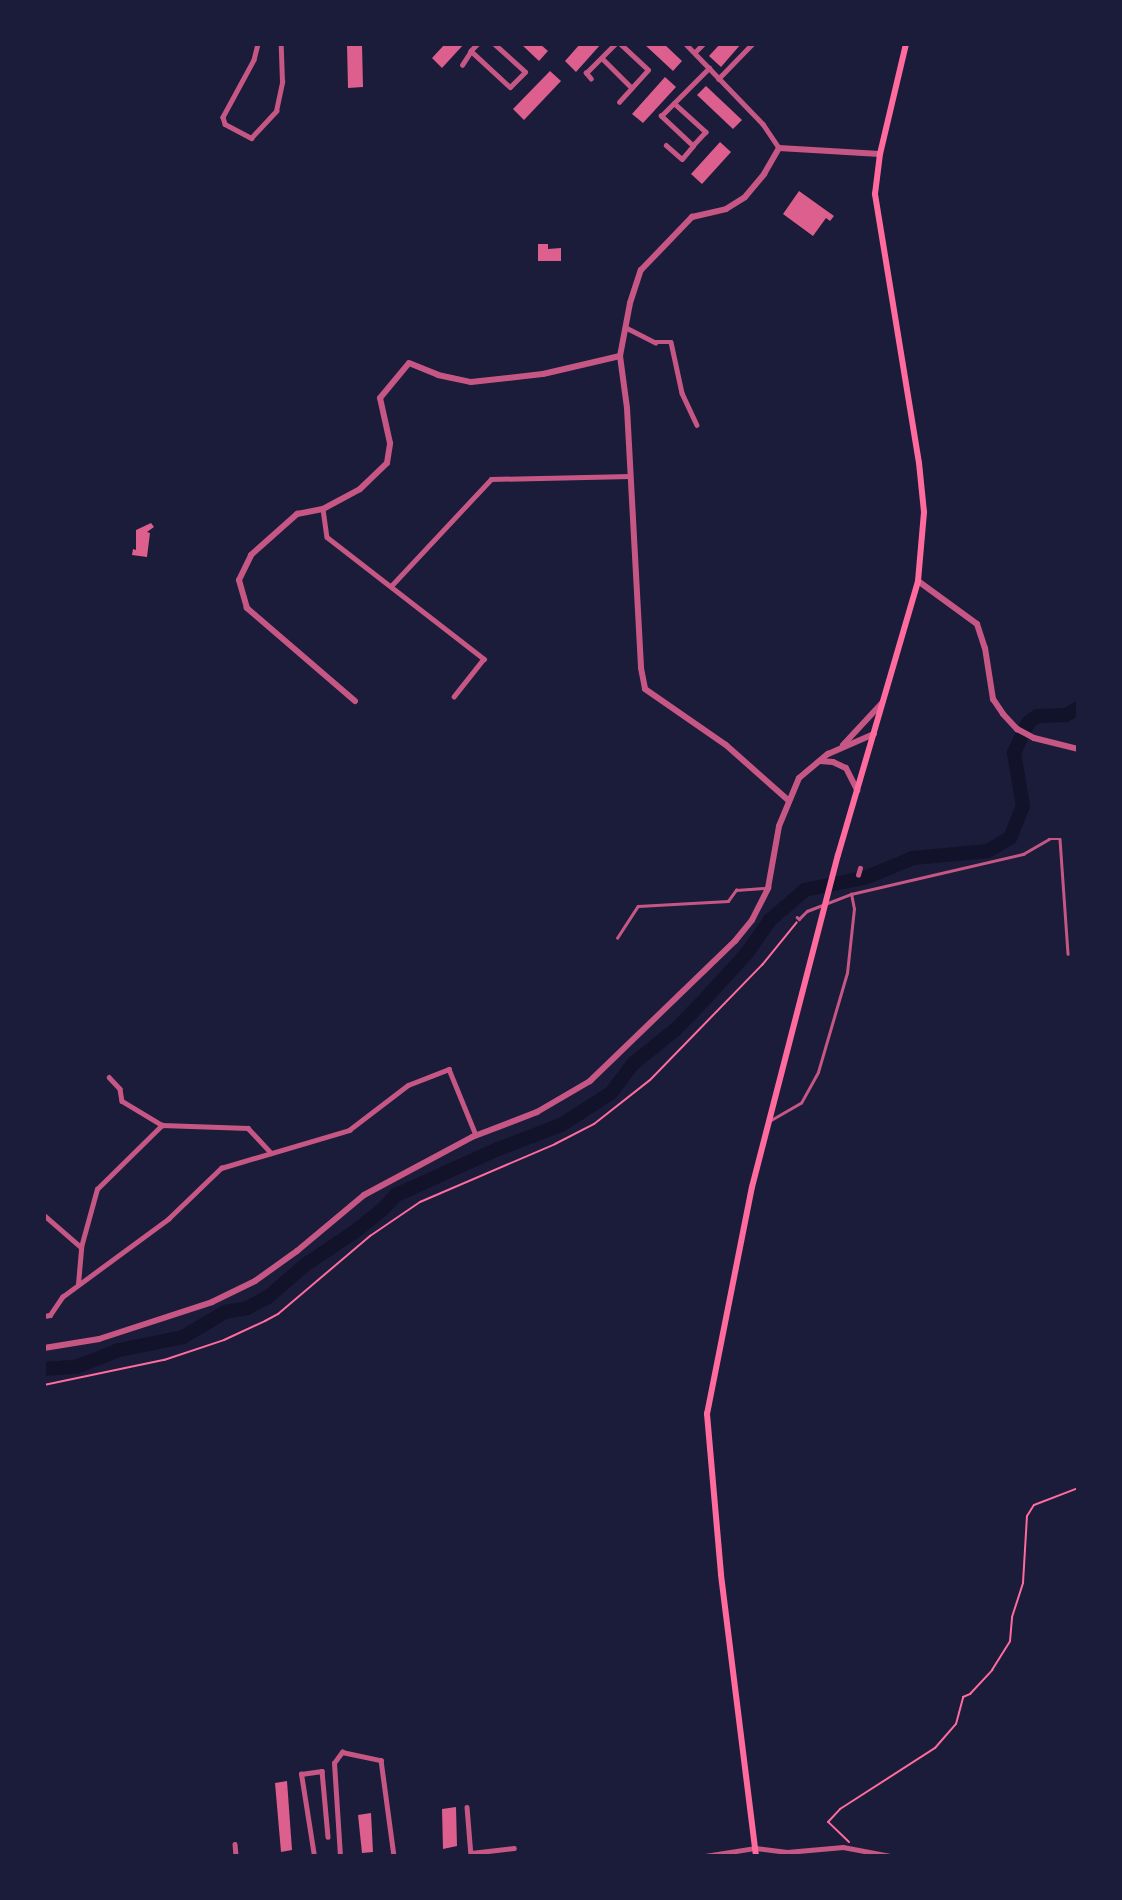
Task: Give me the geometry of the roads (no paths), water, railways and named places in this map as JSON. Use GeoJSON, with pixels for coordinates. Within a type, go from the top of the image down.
{"type":"FeatureCollection","features":[{"type":"Feature","properties":{"kind":"main road"},"geometry":{"type":"LineString","coordinates":[[755,1852],[721,1574],[707,1414],[752,1186],[838,855],[918,581],[924,512],[875,194],[880,154],[906,44]]}},
{"type":"Feature","properties":{"kind":"street"},"geometry":{"type":"LineString","coordinates":[[258,44],[254,60],[223,117],[225,124],[251,138],[276,111],[282,82],[281,44]]}},
{"type":"Feature","properties":{"kind":"street"},"geometry":{"type":"LineString","coordinates":[[462,65],[478,44]]}},
{"type":"Feature","properties":{"kind":"street"},"geometry":{"type":"LineString","coordinates":[[471,51],[510,88],[525,72],[494,44]]}},
{"type":"Feature","properties":{"kind":"street"},"geometry":{"type":"LineString","coordinates":[[592,79],[586,73],[617,44],[648,70],[619,102]]}},
{"type":"Feature","properties":{"kind":"street"},"geometry":{"type":"LineString","coordinates":[[686,44],[764,124],[779,148]]}},
{"type":"Feature","properties":{"kind":"street"},"geometry":{"type":"LineString","coordinates":[[695,52],[703,44]]}},
{"type":"Feature","properties":{"kind":"street"},"geometry":{"type":"LineString","coordinates":[[718,79],[752,44]]}},
{"type":"Feature","properties":{"kind":"street"},"geometry":{"type":"LineString","coordinates":[[601,58],[632,88]]}},
{"type":"Feature","properties":{"kind":"street"},"geometry":{"type":"LineString","coordinates":[[694,146],[661,116],[709,68]]}},
{"type":"Feature","properties":{"kind":"street"},"geometry":{"type":"LineString","coordinates":[[666,145],[682,159],[706,132],[674,103]]}},
{"type":"Feature","properties":{"kind":"street"},"geometry":{"type":"LineString","coordinates":[[779,148],[880,154]]}},
{"type":"Feature","properties":{"kind":"street"},"geometry":{"type":"LineString","coordinates":[[779,148],[764,174],[745,197],[726,209],[692,217],[640,270],[624,326],[620,356],[641,668],[645,689],[726,744],[789,802]]}},
{"type":"Feature","properties":{"kind":"street"},"geometry":{"type":"LineString","coordinates":[[624,326],[654,342],[671,342],[682,393],[697,425]]}},
{"type":"Feature","properties":{"kind":"street"},"geometry":{"type":"LineString","coordinates":[[355,701],[247,608],[239,580],[251,555],[298,514],[323,509],[360,489],[387,463],[390,443],[380,398],[409,363],[471,382],[543,374],[620,356]]}},
{"type":"Feature","properties":{"kind":"street"},"geometry":{"type":"LineString","coordinates":[[391,586],[491,479],[630,476]]}},
{"type":"Feature","properties":{"kind":"street"},"geometry":{"type":"LineString","coordinates":[[323,509],[327,537],[484,659],[454,697]]}},
{"type":"Feature","properties":{"kind":"street"},"geometry":{"type":"LineString","coordinates":[[918,581],[977,624],[985,648],[993,699],[1017,729],[1054,744],[1078,748]]}},
{"type":"Feature","properties":{"kind":"street"},"geometry":{"type":"LineString","coordinates":[[842,747],[883,703]]}},
{"type":"Feature","properties":{"kind":"street"},"geometry":{"type":"LineString","coordinates":[[44,1348],[99,1339],[212,1302],[265,1273],[364,1195],[476,1135],[537,1112],[590,1081],[735,941],[752,920],[768,888],[779,826],[799,778],[818,761],[842,747],[874,734]]}},
{"type":"Feature","properties":{"kind":"street"},"geometry":{"type":"LineString","coordinates":[[818,761],[833,762],[846,768],[857,790]]}},
{"type":"Feature","properties":{"kind":"street"},"geometry":{"type":"LineString","coordinates":[[858,875],[860,867]]}},
{"type":"Feature","properties":{"kind":"street"},"geometry":{"type":"LineString","coordinates":[[44,1316],[50,1315],[62,1297],[168,1219],[221,1168],[349,1130],[408,1085],[449,1069],[476,1135]]}},
{"type":"Feature","properties":{"kind":"street"},"geometry":{"type":"LineString","coordinates":[[109,1077],[120,1089],[122,1101],[162,1125],[248,1128],[271,1153]]}},
{"type":"Feature","properties":{"kind":"street"},"geometry":{"type":"LineString","coordinates":[[78,1285],[80,1247],[97,1189],[162,1125]]}},
{"type":"Feature","properties":{"kind":"street"},"geometry":{"type":"LineString","coordinates":[[44,1214],[80,1247]]}},
{"type":"Feature","properties":{"kind":"street"},"geometry":{"type":"LineString","coordinates":[[340,1856],[334,1763],[342,1752],[381,1760],[394,1856]]}},
{"type":"Feature","properties":{"kind":"street"},"geometry":{"type":"LineString","coordinates":[[314,1856],[301,1774],[322,1772],[328,1837]]}},
{"type":"Feature","properties":{"kind":"street"},"geometry":{"type":"LineString","coordinates":[[467,1808],[471,1854],[514,1849]]}},
{"type":"Feature","properties":{"kind":"street"},"geometry":{"type":"LineString","coordinates":[[235,1844],[236,1856]]}},
{"type":"Feature","properties":{"kind":"street"},"geometry":{"type":"LineString","coordinates":[[705,1856],[853,1849],[891,1856]]}},
{"type":"Feature","properties":{"kind":"lane"},"geometry":{"type":"LineString","coordinates":[[798,918],[807,911],[851,894],[1023,855],[1049,839],[1060,839],[1068,954]]}},
{"type":"Feature","properties":{"kind":"lane"},"geometry":{"type":"LineString","coordinates":[[617,938],[638,906],[728,901],[736,890],[768,888]]}},
{"type":"Feature","properties":{"kind":"lane"},"geometry":{"type":"LineString","coordinates":[[769,1121],[801,1103],[818,1072],[847,973],[854,909],[851,894]]}},
{"type":"Feature","properties":{"kind":"waterway"},"geometry":{"type":"LineString","coordinates":[[44,1369],[76,1367],[119,1350],[183,1337],[225,1312],[247,1308],[268,1297],[305,1265],[357,1230],[396,1195],[498,1149],[561,1125],[611,1093],[634,1063],[676,1029],[706,998],[747,953],[770,920],[805,890],[867,877],[913,858],[988,851],[1010,838],[1023,806],[1014,753],[1028,723],[1037,716],[1066,715],[1078,708]]}}]}
